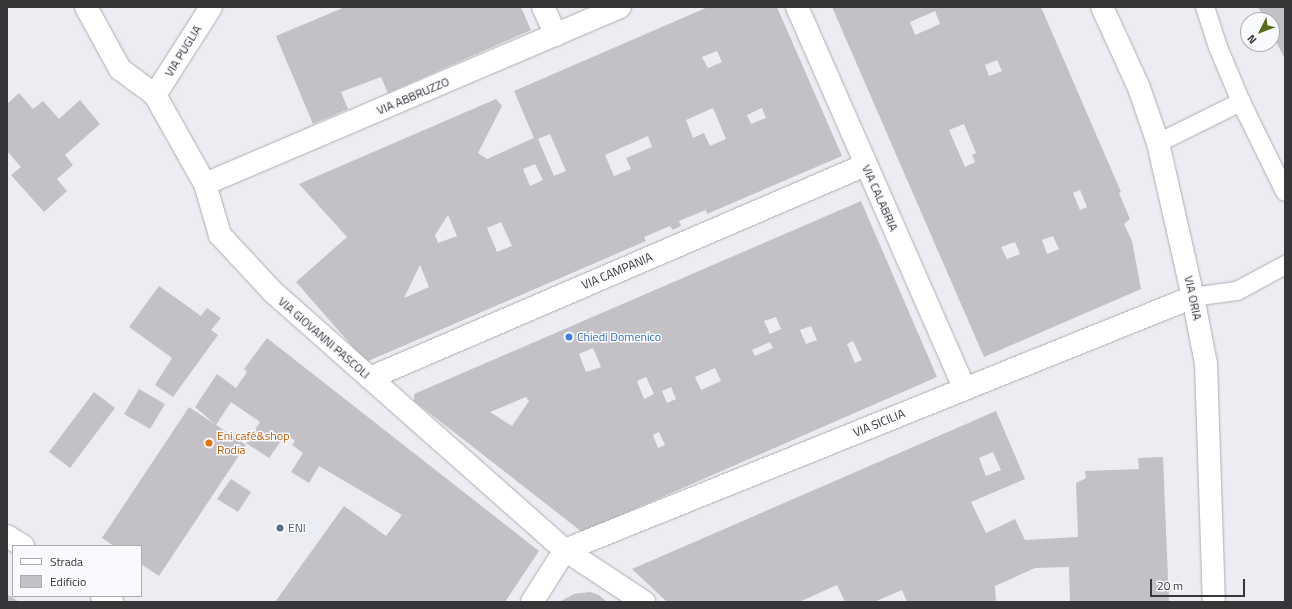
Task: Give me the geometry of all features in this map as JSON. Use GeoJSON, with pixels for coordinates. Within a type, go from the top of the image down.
{"type":"FeatureCollection","features":[{"type":"Feature","properties":{"kind":"street","name":"VIA GIOVANNI PASCOLI"},"geometry":{"type":"LineString","coordinates":[[86,7],[120,70],[155,95],[206,184],[220,236],[273,292],[565,550],[644,602]]}},
{"type":"Feature","properties":{"kind":"street","name":"VIA PUGLIA"},"geometry":{"type":"LineString","coordinates":[[155,95],[211,7]]}},
{"type":"Feature","properties":{"kind":"street"},"geometry":{"type":"LineString","coordinates":[[543,7],[556,35]]}},
{"type":"Feature","properties":{"kind":"street","name":"VIA ABBRUZZO"},"geometry":{"type":"LineString","coordinates":[[206,184],[620,7]]}},
{"type":"Feature","properties":{"kind":"street","name":"VIA CALABRIA"},"geometry":{"type":"LineString","coordinates":[[797,7],[865,165],[965,389]]}},
{"type":"Feature","properties":{"kind":"street","name":"VIA ORIA"},"geometry":{"type":"LineString","coordinates":[[1102,7],[1139,88],[1158,143],[1193,296],[1206,364],[1214,602]]}},
{"type":"Feature","properties":{"kind":"street","name":"VIA CAMPANIA"},"geometry":{"type":"LineString","coordinates":[[370,378],[865,165]]}},
{"type":"Feature","properties":{"kind":"street","name":"VIA SICILIA"},"geometry":{"type":"LineString","coordinates":[[565,550],[1193,296]]}},
{"type":"Feature","properties":{"kind":"street"},"geometry":{"type":"LineString","coordinates":[[7,536],[21,545]]}},
{"type":"Feature","properties":{"kind":"street"},"geometry":{"type":"LineString","coordinates":[[532,602],[565,550]]}},
{"type":"Feature","properties":{"kind":"lane"},"geometry":{"type":"LineString","coordinates":[[1205,7],[1218,47],[1241,102],[1285,192]]}},
{"type":"Feature","properties":{"kind":"lane"},"geometry":{"type":"LineString","coordinates":[[1158,143],[1241,102]]}},
{"type":"Feature","properties":{"kind":"lane"},"geometry":{"type":"LineString","coordinates":[[1193,296],[1237,291],[1285,265]]}},
{"type":"Feature","properties":{"kind":"building"},"geometry":{"type":"Polygon","coordinates":[[[345,7],[521,7],[531,30],[388,93],[381,77],[341,92],[348,109],[313,124],[276,36],[345,7]]]}},
{"type":"Feature","properties":{"kind":"building"},"geometry":{"type":"Polygon","coordinates":[[[708,7],[777,7],[842,156],[707,214],[706,210],[679,221],[681,226],[673,230],[670,226],[644,237],[646,241],[366,362],[296,282],[347,237],[299,184],[496,99],[502,106],[478,153],[487,159],[534,138],[514,91],[708,7]],[[717,51],[702,57],[708,68],[722,62],[717,51]],[[713,108],[686,120],[693,138],[704,133],[710,146],[726,139],[713,108]],[[762,108],[747,115],[751,124],[766,118],[762,108]],[[550,134],[538,139],[554,176],[566,171],[550,134]],[[648,136],[605,155],[614,176],[631,169],[626,158],[652,147],[648,136]],[[535,164],[523,169],[530,186],[543,180],[535,164]],[[448,215],[435,235],[438,243],[457,236],[448,215]],[[501,222],[487,228],[497,252],[512,246],[501,222]],[[420,265],[404,298],[429,287],[420,265]]]}},
{"type":"Feature","properties":{"kind":"building"},"geometry":{"type":"Polygon","coordinates":[[[832,7],[1041,7],[1121,192],[1119,193],[1130,219],[1124,224],[1132,241],[1141,289],[984,357],[832,7]],[[935,11],[910,22],[915,35],[940,24],[935,11]],[[997,60],[985,65],[989,76],[1002,71],[997,60]],[[964,124],[949,130],[965,167],[975,162],[972,155],[976,153],[964,124]],[[1080,190],[1073,193],[1080,210],[1087,207],[1080,190]],[[1053,236],[1042,240],[1047,254],[1059,249],[1053,236]],[[1015,242],[1001,247],[1007,259],[1020,254],[1015,242]]]}},
{"type":"Feature","properties":{"kind":"building"},"geometry":{"type":"Polygon","coordinates":[[[1258,7],[1285,7],[1285,59],[1280,49],[1280,12],[1261,12],[1258,7]]]}},
{"type":"Feature","properties":{"kind":"building"},"geometry":{"type":"Polygon","coordinates":[[[19,93],[33,109],[43,101],[59,119],[80,100],[100,124],[65,155],[73,165],[57,179],[67,191],[44,212],[11,175],[21,167],[7,151],[7,104],[19,93]]]}},
{"type":"Feature","properties":{"kind":"building"},"geometry":{"type":"Polygon","coordinates":[[[861,201],[937,377],[582,532],[414,401],[414,394],[861,201]],[[776,317],[764,321],[770,334],[781,329],[776,317]],[[811,326],[800,330],[806,344],[817,340],[811,326]],[[853,341],[847,344],[855,363],[862,360],[853,341]],[[770,342],[752,350],[755,356],[773,348],[770,342]],[[593,348],[579,354],[586,372],[601,367],[593,348]],[[715,368],[695,377],[701,390],[721,381],[715,368]],[[646,377],[637,381],[644,399],[654,394],[646,377]],[[671,387],[662,391],[667,403],[676,399],[671,387]],[[526,397],[490,412],[512,426],[529,401],[526,397]],[[659,432],[653,435],[658,448],[665,445],[659,432]]]}},
{"type":"Feature","properties":{"kind":"building"},"geometry":{"type":"Polygon","coordinates":[[[159,286],[201,316],[207,308],[221,318],[211,330],[218,335],[173,397],[155,385],[172,358],[129,327],[159,286]]]}},
{"type":"Feature","properties":{"kind":"building"},"geometry":{"type":"Polygon","coordinates":[[[267,338],[539,551],[505,602],[275,602],[344,506],[386,536],[402,515],[319,466],[309,483],[291,472],[303,453],[292,445],[295,441],[286,434],[269,458],[246,443],[260,422],[231,402],[216,425],[195,407],[217,374],[236,388],[247,372],[244,369],[267,338]]]}},
{"type":"Feature","properties":{"kind":"building"},"geometry":{"type":"Polygon","coordinates":[[[139,389],[165,404],[150,429],[124,414],[139,389]]]}},
{"type":"Feature","properties":{"kind":"building"},"geometry":{"type":"Polygon","coordinates":[[[94,392],[115,408],[70,468],[49,452],[94,392]]]}},
{"type":"Feature","properties":{"kind":"building"},"geometry":{"type":"Polygon","coordinates":[[[189,407],[246,445],[159,576],[142,565],[142,545],[112,545],[102,538],[189,407]]]}},
{"type":"Feature","properties":{"kind":"building"},"geometry":{"type":"Polygon","coordinates":[[[996,411],[1025,479],[971,502],[986,533],[1015,519],[1025,540],[1078,537],[1076,483],[1086,478],[1085,471],[1139,469],[1138,458],[1163,457],[1169,602],[1070,602],[1069,567],[1035,568],[995,586],[996,602],[907,602],[902,590],[874,602],[845,602],[837,585],[799,602],[667,602],[632,569],[996,411]],[[993,452],[979,458],[986,476],[1001,470],[993,452]]]}},
{"type":"Feature","properties":{"kind":"building"},"geometry":{"type":"Polygon","coordinates":[[[231,479],[251,492],[238,512],[217,499],[231,479]]]}},
{"type":"Feature","properties":{"kind":"building"},"geometry":{"type":"Polygon","coordinates":[[[590,592],[599,595],[607,602],[559,602],[574,594],[590,592]]]}},
{"type":"Feature","properties":{"kind":"building"},"geometry":{"type":"Polygon","coordinates":[[[7,594],[19,602],[7,602],[7,594]]]}},
{"type":"Feature","properties":{"kind":"place","name":"Chiedi Domenico"},"geometry":{"type":"Point","coordinates":[569,337]}},
{"type":"Feature","properties":{"kind":"place","name":"Eni café&shop Rodia"},"geometry":{"type":"Point","coordinates":[209,443]}},
{"type":"Feature","properties":{"kind":"place","name":"ENI"},"geometry":{"type":"Point","coordinates":[280,528]}}]}
